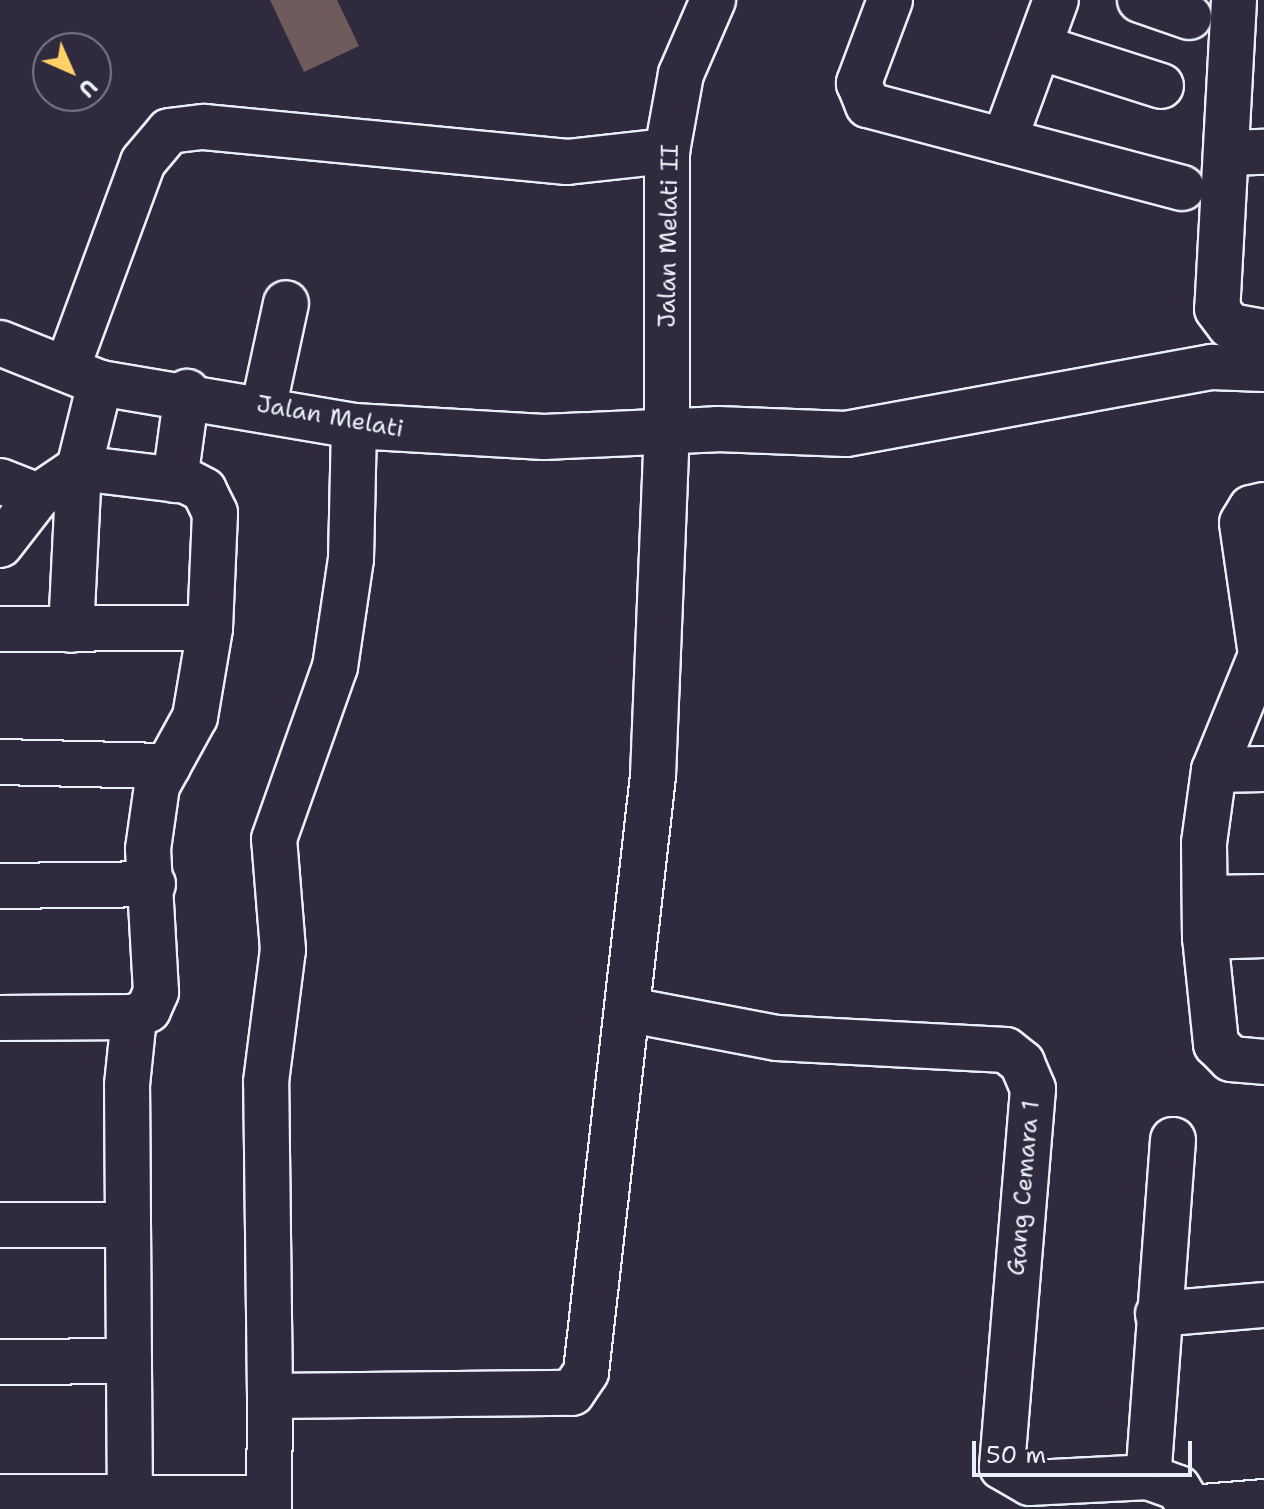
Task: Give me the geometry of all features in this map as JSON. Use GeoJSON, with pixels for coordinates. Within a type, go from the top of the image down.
{"type":"FeatureCollection","features":[{"type":"Feature","properties":{"kind":"street","name":"Jalan Melati II"},"geometry":{"type":"LineString","coordinates":[[270,1396],[572,1393],[586,1372],[630,1010],[653,776],[667,432],[667,151],[681,74],[713,0]]}},
{"type":"Feature","properties":{"kind":"street"},"geometry":{"type":"LineString","coordinates":[[890,0],[859,83],[863,100],[877,110],[1182,188]]}},
{"type":"Feature","properties":{"kind":"street"},"geometry":{"type":"LineString","coordinates":[[1004,141],[1056,0]]}},
{"type":"Feature","properties":{"kind":"street"},"geometry":{"type":"LineString","coordinates":[[1140,0],[1189,17]]}},
{"type":"Feature","properties":{"kind":"street"},"geometry":{"type":"LineString","coordinates":[[1234,0],[1245,152],[1217,309],[1230,326],[1264,332]]}},
{"type":"Feature","properties":{"kind":"street"},"geometry":{"type":"LineString","coordinates":[[1039,47],[1161,86]]}},
{"type":"Feature","properties":{"kind":"street"},"geometry":{"type":"LineString","coordinates":[[71,630],[84,374],[143,162],[169,131],[204,127],[567,162],[667,151]]}},
{"type":"Feature","properties":{"kind":"street"},"geometry":{"type":"LineString","coordinates":[[264,405],[286,303]]}},
{"type":"Feature","properties":{"kind":"street","name":"Jalan Melati"},"geometry":{"type":"LineString","coordinates":[[0,343],[84,374],[264,405],[354,426],[544,437],[717,429],[846,434],[1212,367],[1264,369]]}},
{"type":"Feature","properties":{"kind":"street"},"geometry":{"type":"LineString","coordinates":[[175,480],[187,392]]}},
{"type":"Feature","properties":{"kind":"street"},"geometry":{"type":"LineString","coordinates":[[0,1497],[130,1503],[269,1503],[266,1082],[283,950],[274,839],[335,667],[351,559],[354,426]]}},
{"type":"Feature","properties":{"kind":"street"},"geometry":{"type":"LineString","coordinates":[[0,545],[19,489],[79,468],[175,480],[204,490],[215,513],[210,628],[195,717],[157,786],[148,849],[153,884],[156,992],[148,1010],[134,1017],[0,1018]]}},
{"type":"Feature","properties":{"kind":"street"},"geometry":{"type":"LineString","coordinates":[[1264,505],[1251,508],[1242,523],[1261,655],[1214,770],[1204,843],[1216,1044],[1231,1059],[1264,1062]]}},
{"type":"Feature","properties":{"kind":"street"},"geometry":{"type":"LineString","coordinates":[[0,629],[210,628]]}},
{"type":"Feature","properties":{"kind":"street"},"geometry":{"type":"LineString","coordinates":[[0,762],[168,766]]}},
{"type":"Feature","properties":{"kind":"street"},"geometry":{"type":"LineString","coordinates":[[1214,770],[1264,769]]}},
{"type":"Feature","properties":{"kind":"street"},"geometry":{"type":"LineString","coordinates":[[0,886],[153,884]]}},
{"type":"Feature","properties":{"kind":"street"},"geometry":{"type":"LineString","coordinates":[[1207,917],[1264,897]]}},
{"type":"Feature","properties":{"kind":"street"},"geometry":{"type":"LineString","coordinates":[[1207,917],[1264,935]]}},
{"type":"Feature","properties":{"kind":"street","name":"Gang Cemara 1"},"geometry":{"type":"LineString","coordinates":[[630,1010],[777,1038],[1006,1050],[1022,1063],[1033,1089],[1002,1467],[1030,1483],[1128,1488]]}},
{"type":"Feature","properties":{"kind":"street"},"geometry":{"type":"LineString","coordinates":[[130,1503],[128,1225],[134,1017]]}},
{"type":"Feature","properties":{"kind":"street"},"geometry":{"type":"LineString","coordinates":[[1173,1140],[1158,1314],[1128,1488],[1178,1488],[1191,1508],[1264,1502]]}},
{"type":"Feature","properties":{"kind":"street"},"geometry":{"type":"LineString","coordinates":[[0,1225],[128,1225]]}},
{"type":"Feature","properties":{"kind":"street"},"geometry":{"type":"LineString","coordinates":[[1158,1314],[1264,1305]]}},
{"type":"Feature","properties":{"kind":"street"},"geometry":{"type":"LineString","coordinates":[[0,1362],[129,1361]]}},
{"type":"Feature","properties":{"kind":"building"},"geometry":{"type":"Polygon","coordinates":[[[270,0],[337,0],[359,46],[304,72],[270,0]]]}}]}
